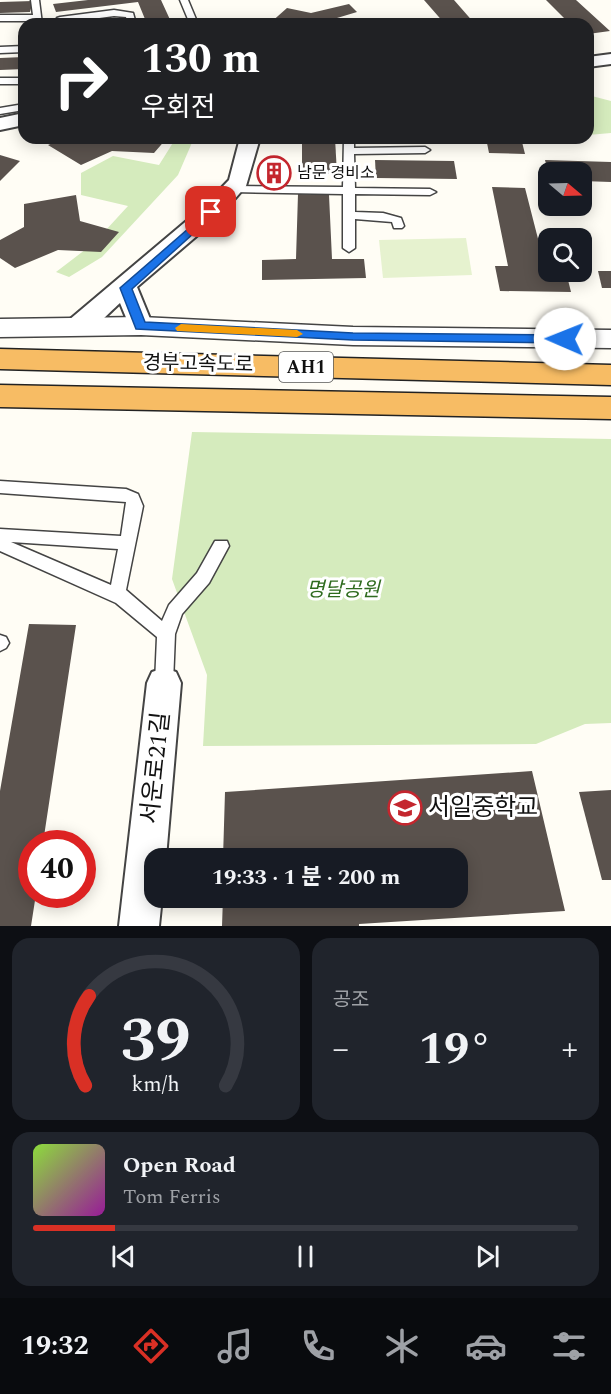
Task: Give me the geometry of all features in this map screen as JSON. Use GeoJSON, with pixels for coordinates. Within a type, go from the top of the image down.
{"type":"FeatureCollection","features":[{"type":"Feature","properties":{"kind":"highway","name":"경부고속도로"},"geometry":{"type":"LineString","coordinates":[[0,359],[611,375]]}},
{"type":"Feature","properties":{"kind":"highway","name":"경부고속도로"},"geometry":{"type":"LineString","coordinates":[[0,396],[611,408]]}},
{"type":"Feature","properties":{"kind":"street"},"geometry":{"type":"LineString","coordinates":[[594,61],[611,59]]}},
{"type":"Feature","properties":{"kind":"street"},"geometry":{"type":"LineString","coordinates":[[0,124],[18,120]]}},
{"type":"Feature","properties":{"kind":"street"},"geometry":{"type":"LineString","coordinates":[[78,326],[126,288],[211,212],[233,189],[239,182],[248,144]]}},
{"type":"Feature","properties":{"kind":"street"},"geometry":{"type":"LineString","coordinates":[[126,288],[141,326]]}},
{"type":"Feature","properties":{"kind":"street"},"geometry":{"type":"LineString","coordinates":[[0,328],[141,326],[353,336],[611,339]]}},
{"type":"Feature","properties":{"kind":"street","name":"서운로21길"},"geometry":{"type":"LineString","coordinates":[[139,926],[164,683]]}},
{"type":"Feature","properties":{"kind":"lane"},"geometry":{"type":"LineString","coordinates":[[35,0],[38,18]]}},
{"type":"Feature","properties":{"kind":"lane"},"geometry":{"type":"LineString","coordinates":[[184,0],[192,18]]}},
{"type":"Feature","properties":{"kind":"lane"},"geometry":{"type":"LineString","coordinates":[[101,18],[125,14],[130,15],[131,18]]}},
{"type":"Feature","properties":{"kind":"lane"},"geometry":{"type":"LineString","coordinates":[[0,18],[18,19]]}},
{"type":"Feature","properties":{"kind":"lane"},"geometry":{"type":"LineString","coordinates":[[0,50],[18,49]]}},
{"type":"Feature","properties":{"kind":"lane"},"geometry":{"type":"LineString","coordinates":[[0,81],[18,81]]}},
{"type":"Feature","properties":{"kind":"lane"},"geometry":{"type":"LineString","coordinates":[[0,111],[18,108]]}},
{"type":"Feature","properties":{"kind":"lane"},"geometry":{"type":"LineString","coordinates":[[349,144],[349,248]]}},
{"type":"Feature","properties":{"kind":"lane"},"geometry":{"type":"LineString","coordinates":[[350,151],[425,150]]}},
{"type":"Feature","properties":{"kind":"lane"},"geometry":{"type":"LineString","coordinates":[[233,189],[430,192]]}},
{"type":"Feature","properties":{"kind":"lane"},"geometry":{"type":"LineString","coordinates":[[349,215],[383,216],[397,220],[398,226]]}},
{"type":"Feature","properties":{"kind":"lane"},"geometry":{"type":"LineString","coordinates":[[0,487],[130,496],[135,506],[118,590],[122,598]]}},
{"type":"Feature","properties":{"kind":"lane"},"geometry":{"type":"LineString","coordinates":[[0,535],[128,543]]}},
{"type":"Feature","properties":{"kind":"lane"},"geometry":{"type":"LineString","coordinates":[[0,544],[122,598],[166,634]]}},
{"type":"Feature","properties":{"kind":"lane"},"geometry":{"type":"LineString","coordinates":[[164,683],[166,634],[175,610],[203,578],[221,546]]}},
{"type":"Feature","properties":{"kind":"green space"},"geometry":{"type":"Polygon","coordinates":[[[594,97],[611,101],[611,133],[594,134],[594,97]]]}},
{"type":"Feature","properties":{"kind":"green space"},"geometry":{"type":"Polygon","coordinates":[[[172,144],[191,144],[178,175],[102,257],[69,277],[56,272],[94,243],[128,206],[81,195],[81,173],[113,156],[159,165],[172,144]]]}},
{"type":"Feature","properties":{"kind":"green space"},"geometry":{"type":"Polygon","coordinates":[[[466,238],[472,275],[383,278],[379,240],[466,238]]]}},
{"type":"Feature","properties":{"kind":"green space","name":"명달공원"},"geometry":{"type":"Polygon","coordinates":[[[192,432],[611,439],[611,723],[585,724],[536,744],[203,746],[207,675],[172,579],[192,432]]]}},
{"type":"Feature","properties":{"kind":"building"},"geometry":{"type":"Polygon","coordinates":[[[88,0],[161,0],[169,18],[145,18],[138,2],[56,12],[53,4],[88,0]]]}},
{"type":"Feature","properties":{"kind":"building"},"geometry":{"type":"Polygon","coordinates":[[[424,0],[454,0],[470,18],[440,18],[424,0]]]}},
{"type":"Feature","properties":{"kind":"building"},"geometry":{"type":"Polygon","coordinates":[[[546,0],[576,0],[610,31],[594,33],[594,18],[564,18],[546,0]]]}},
{"type":"Feature","properties":{"kind":"building"},"geometry":{"type":"Polygon","coordinates":[[[33,1],[30,12],[0,13],[0,2],[33,1]]]}},
{"type":"Feature","properties":{"kind":"building"},"geometry":{"type":"Polygon","coordinates":[[[349,4],[357,12],[337,18],[276,18],[287,8],[311,13],[349,4]]]}},
{"type":"Feature","properties":{"kind":"building"},"geometry":{"type":"Polygon","coordinates":[[[18,57],[18,69],[0,70],[0,58],[18,57]]]}},
{"type":"Feature","properties":{"kind":"building"},"geometry":{"type":"Polygon","coordinates":[[[162,144],[154,153],[112,151],[81,165],[48,145],[162,144]]]}},
{"type":"Feature","properties":{"kind":"building"},"geometry":{"type":"Polygon","coordinates":[[[302,144],[335,144],[337,174],[302,174],[302,144]]]}},
{"type":"Feature","properties":{"kind":"building"},"geometry":{"type":"Polygon","coordinates":[[[487,144],[522,144],[525,154],[489,153],[487,144]]]}},
{"type":"Feature","properties":{"kind":"building"},"geometry":{"type":"Polygon","coordinates":[[[0,155],[20,161],[0,181],[0,155]]]}},
{"type":"Feature","properties":{"kind":"building"},"geometry":{"type":"Polygon","coordinates":[[[375,160],[454,161],[457,179],[376,178],[375,160]]]}},
{"type":"Feature","properties":{"kind":"building"},"geometry":{"type":"Polygon","coordinates":[[[545,160],[611,162],[611,182],[592,181],[592,162],[546,162],[545,160]]]}},
{"type":"Feature","properties":{"kind":"building","name":"남문 경비소"},"geometry":{"type":"Polygon","coordinates":[[[264,166],[285,166],[285,180],[264,180],[264,166]]]}},
{"type":"Feature","properties":{"kind":"building"},"geometry":{"type":"Polygon","coordinates":[[[492,187],[525,188],[538,239],[538,282],[568,282],[571,292],[500,291],[495,266],[508,266],[492,187]]]}},
{"type":"Feature","properties":{"kind":"building"},"geometry":{"type":"Polygon","coordinates":[[[298,194],[329,195],[332,259],[364,259],[366,278],[262,280],[262,260],[296,259],[298,194]]]}},
{"type":"Feature","properties":{"kind":"building"},"geometry":{"type":"Polygon","coordinates":[[[76,195],[80,221],[119,232],[101,252],[58,250],[15,268],[0,258],[0,240],[24,227],[24,204],[76,195]]]}},
{"type":"Feature","properties":{"kind":"building"},"geometry":{"type":"Polygon","coordinates":[[[598,271],[611,271],[611,288],[602,288],[598,271]]]}},
{"type":"Feature","properties":{"kind":"building"},"geometry":{"type":"Polygon","coordinates":[[[29,624],[76,625],[45,830],[18,830],[18,908],[34,908],[31,926],[0,926],[0,791],[29,624]]]}},
{"type":"Feature","properties":{"kind":"building"},"geometry":{"type":"Polygon","coordinates":[[[532,771],[565,911],[359,924],[359,926],[222,926],[223,908],[468,908],[468,848],[223,848],[225,792],[532,771]]]}},
{"type":"Feature","properties":{"kind":"building"},"geometry":{"type":"Polygon","coordinates":[[[611,790],[611,880],[602,880],[579,792],[611,790]]]}},
{"type":"Feature","properties":{"kind":"slow traffic"},"geometry":{"type":"LineString","coordinates":[[181,328],[297,334]]}},
{"type":"Feature","properties":{"kind":"place","name":"남문 경비소"},"geometry":{"type":"Point","coordinates":[274,173]}},
{"type":"Feature","properties":{"kind":"place","name":"서일중학교"},"geometry":{"type":"Point","coordinates":[405,808]}},
{"type":"Feature","properties":{"kind":"route"},"geometry":{"type":"LineString","coordinates":[[211,212],[126,288],[141,326],[353,336],[565,339]]}}]}
